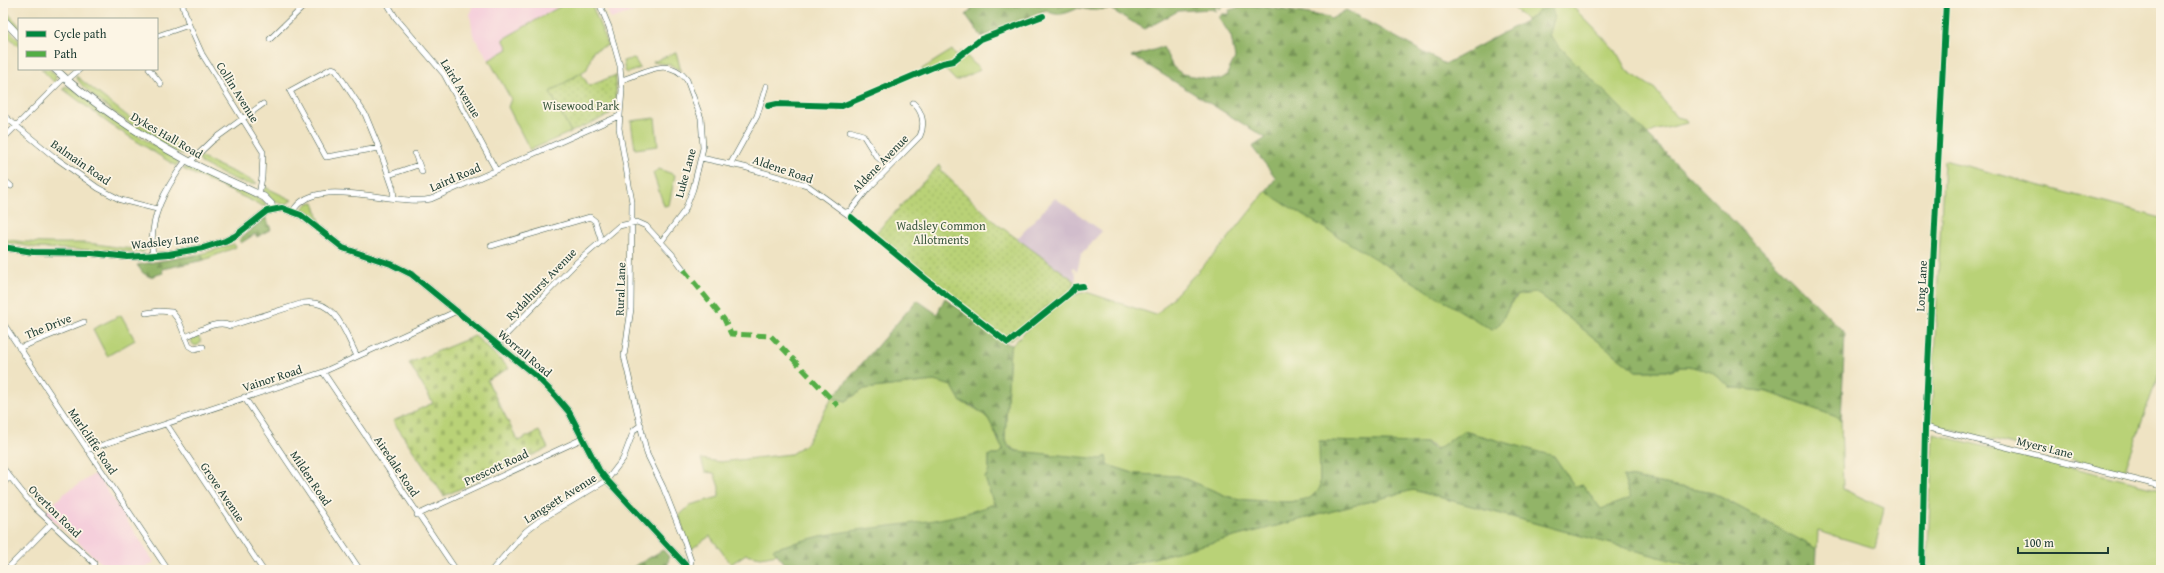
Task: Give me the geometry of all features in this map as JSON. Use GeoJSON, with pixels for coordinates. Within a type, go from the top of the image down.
{"type":"FeatureCollection","features":[{"type":"Feature","properties":{"kind":"street","name":"Collin Avenue"},"geometry":{"type":"LineString","coordinates":[[182,3],[189,26],[202,54],[263,152],[259,194]]}},
{"type":"Feature","properties":{"kind":"street"},"geometry":{"type":"LineString","coordinates":[[270,39],[307,3]]}},
{"type":"Feature","properties":{"kind":"street","name":"Laird Avenue"},"geometry":{"type":"LineString","coordinates":[[388,3],[396,18],[444,74],[496,170]]}},
{"type":"Feature","properties":{"kind":"street","name":"Rural Lane"},"geometry":{"type":"LineString","coordinates":[[599,3],[617,51],[622,80],[619,128],[632,202],[631,309],[624,356],[647,454],[663,487],[691,561],[690,570]]}},
{"type":"Feature","properties":{"kind":"street","name":"Long Lane"},"geometry":{"type":"LineString","coordinates":[[1922,570],[1925,427],[1946,3]]}},
{"type":"Feature","properties":{"kind":"street"},"geometry":{"type":"LineString","coordinates":[[3,19],[18,35]]}},
{"type":"Feature","properties":{"kind":"street"},"geometry":{"type":"LineString","coordinates":[[158,36],[189,26]]}},
{"type":"Feature","properties":{"kind":"street","name":"Luke Lane"},"geometry":{"type":"LineString","coordinates":[[622,80],[652,67],[671,68],[684,76],[691,88],[701,118],[703,140],[701,158],[685,210],[661,242]]}},
{"type":"Feature","properties":{"kind":"street"},"geometry":{"type":"LineString","coordinates":[[379,148],[326,157],[290,91],[332,68],[335,69],[365,114],[379,148],[394,199]]}},
{"type":"Feature","properties":{"kind":"street","name":"Dykes Hall Road"},"geometry":{"type":"LineString","coordinates":[[56,70],[65,79],[137,132],[188,161],[259,194],[268,200],[272,209]]}},
{"type":"Feature","properties":{"kind":"street"},"geometry":{"type":"LineString","coordinates":[[3,139],[65,79],[78,70]]}},
{"type":"Feature","properties":{"kind":"street"},"geometry":{"type":"LineString","coordinates":[[150,70],[162,84]]}},
{"type":"Feature","properties":{"kind":"street"},"geometry":{"type":"LineString","coordinates":[[731,163],[757,116],[766,86]]}},
{"type":"Feature","properties":{"kind":"street","name":"Aldene Avenue"},"geometry":{"type":"LineString","coordinates":[[846,212],[850,211],[889,167],[916,142],[922,131],[922,115],[913,103]]}},
{"type":"Feature","properties":{"kind":"street"},"geometry":{"type":"LineString","coordinates":[[153,256],[152,234],[157,209],[165,192],[188,161],[242,118],[263,104]]}},
{"type":"Feature","properties":{"kind":"street","name":"Balmain Road"},"geometry":{"type":"LineString","coordinates":[[3,115],[53,156],[98,188],[121,200],[157,209]]}},
{"type":"Feature","properties":{"kind":"street","name":"Laird Road"},"geometry":{"type":"LineString","coordinates":[[293,211],[297,205],[304,200],[334,192],[352,192],[416,201],[431,199],[619,116]]}},
{"type":"Feature","properties":{"kind":"street"},"geometry":{"type":"LineString","coordinates":[[850,131],[863,135],[876,156],[889,167]]}},
{"type":"Feature","properties":{"kind":"street"},"geometry":{"type":"LineString","coordinates":[[415,154],[422,172]]}},
{"type":"Feature","properties":{"kind":"street","name":"Aldene Road"},"geometry":{"type":"LineString","coordinates":[[701,158],[731,163],[807,185],[852,217]]}},
{"type":"Feature","properties":{"kind":"street"},"geometry":{"type":"LineString","coordinates":[[388,175],[418,165]]}},
{"type":"Feature","properties":{"kind":"street"},"geometry":{"type":"LineString","coordinates":[[3,179],[11,186]]}},
{"type":"Feature","properties":{"kind":"street"},"geometry":{"type":"LineString","coordinates":[[272,209],[282,208],[293,211]]}},
{"type":"Feature","properties":{"kind":"street","name":"Wadsley Lane"},"geometry":{"type":"LineString","coordinates":[[3,247],[33,252],[92,253],[134,257],[153,256],[204,248],[225,241],[272,209]]}},
{"type":"Feature","properties":{"kind":"street","name":"Worrall Road"},"geometry":{"type":"LineString","coordinates":[[293,211],[312,222],[342,248],[391,264],[410,274],[497,344],[553,393],[569,412],[584,438],[599,470],[690,570]]}},
{"type":"Feature","properties":{"kind":"street"},"geometry":{"type":"LineString","coordinates":[[491,246],[590,217],[595,221],[601,240]]}},
{"type":"Feature","properties":{"kind":"street"},"geometry":{"type":"LineString","coordinates":[[632,222],[646,226],[684,270]]}},
{"type":"Feature","properties":{"kind":"street","name":"Rydalhurst Avenue"},"geometry":{"type":"LineString","coordinates":[[497,344],[576,262],[619,226],[632,222]]}},
{"type":"Feature","properties":{"kind":"street"},"geometry":{"type":"LineString","coordinates":[[185,337],[218,324],[226,323],[230,326],[303,303],[313,303],[328,308],[335,315],[357,356]]}},
{"type":"Feature","properties":{"kind":"street"},"geometry":{"type":"LineString","coordinates":[[146,313],[159,311],[172,312],[179,321],[191,348],[203,347]]}},
{"type":"Feature","properties":{"kind":"street","name":"Vainor Road"},"geometry":{"type":"LineString","coordinates":[[87,450],[167,425],[244,397],[323,372],[457,311]]}},
{"type":"Feature","properties":{"kind":"street","name":"The Drive"},"geometry":{"type":"LineString","coordinates":[[19,348],[84,322]]}},
{"type":"Feature","properties":{"kind":"street","name":"Marlcliffe Road"},"geometry":{"type":"LineString","coordinates":[[3,323],[168,570]]}},
{"type":"Feature","properties":{"kind":"street","name":"Airedale Road"},"geometry":{"type":"LineString","coordinates":[[323,372],[456,570]]}},
{"type":"Feature","properties":{"kind":"street","name":"Milden Road"},"geometry":{"type":"LineString","coordinates":[[244,397],[360,570]]}},
{"type":"Feature","properties":{"kind":"street","name":"Grove Avenue"},"geometry":{"type":"LineString","coordinates":[[167,425],[263,570]]}},
{"type":"Feature","properties":{"kind":"street"},"geometry":{"type":"LineString","coordinates":[[607,480],[623,459],[634,430],[641,425]]}},
{"type":"Feature","properties":{"kind":"street","name":"Myers Lane"},"geometry":{"type":"LineString","coordinates":[[1925,427],[2161,486]]}},
{"type":"Feature","properties":{"kind":"street","name":"Prescott Road"},"geometry":{"type":"LineString","coordinates":[[417,514],[584,438]]}},
{"type":"Feature","properties":{"kind":"street","name":"Overton Road"},"geometry":{"type":"LineString","coordinates":[[3,468],[29,502],[94,568]]}},
{"type":"Feature","properties":{"kind":"street"},"geometry":{"type":"LineString","coordinates":[[3,484],[9,477]]}},
{"type":"Feature","properties":{"kind":"street","name":"Langsett Avenue"},"geometry":{"type":"LineString","coordinates":[[492,570],[526,531],[540,520],[607,480]]}},
{"type":"Feature","properties":{"kind":"street"},"geometry":{"type":"LineString","coordinates":[[6,570],[51,524]]}},
{"type":"Feature","properties":{"kind":"shaded area"},"geometry":{"type":"Polygon","coordinates":[[[473,3],[566,3],[503,39],[509,49],[489,60],[473,35],[470,14],[473,3]]]}},
{"type":"Feature","properties":{"kind":"shaded area"},"geometry":{"type":"Polygon","coordinates":[[[604,3],[636,3],[638,10],[611,19],[604,3]]]}},
{"type":"Feature","properties":{"kind":"shaded area"},"geometry":{"type":"Polygon","coordinates":[[[1055,198],[1102,231],[1081,254],[1077,272],[1074,267],[1072,268],[1076,275],[1075,281],[1017,239],[1055,198]]]}},
{"type":"Feature","properties":{"kind":"shaded area"},"geometry":{"type":"Polygon","coordinates":[[[96,473],[154,562],[143,570],[109,570],[45,513],[62,495],[96,473]]]}},
{"type":"Feature","properties":{"kind":"green space"},"geometry":{"type":"Polygon","coordinates":[[[566,3],[591,3],[608,45],[593,51],[587,69],[550,92],[571,132],[530,150],[508,107],[511,99],[489,60],[508,49],[503,39],[566,3]]]}},
{"type":"Feature","properties":{"kind":"green space"},"geometry":{"type":"Polygon","coordinates":[[[968,3],[1224,3],[1220,9],[1215,6],[1216,11],[1211,9],[1178,11],[1145,29],[1110,9],[1091,10],[1078,8],[1062,14],[1054,14],[1046,10],[982,37],[966,15],[972,9],[968,3]]]}},
{"type":"Feature","properties":{"kind":"green space"},"geometry":{"type":"Polygon","coordinates":[[[1509,3],[1581,3],[1572,6],[1616,51],[1627,71],[1655,89],[1676,117],[1685,119],[1687,123],[1654,131],[1647,135],[1549,36],[1554,18],[1533,17],[1526,20],[1509,3]]]}},
{"type":"Feature","properties":{"kind":"green space"},"geometry":{"type":"Polygon","coordinates":[[[1244,6],[1258,6],[1328,17],[1331,19],[1346,10],[1445,64],[1533,17],[1539,10],[1552,7],[1554,18],[1549,36],[1845,333],[1841,420],[1837,417],[1768,392],[1730,387],[1711,372],[1694,367],[1681,367],[1666,371],[1636,371],[1537,293],[1525,293],[1518,295],[1510,303],[1500,323],[1492,330],[1275,198],[1266,191],[1276,178],[1252,147],[1266,138],[1136,58],[1131,57],[1163,47],[1173,67],[1182,74],[1209,79],[1221,79],[1226,76],[1235,58],[1231,36],[1219,18],[1222,14],[1230,14],[1229,10],[1244,6]]]}},
{"type":"Feature","properties":{"kind":"green space"},"geometry":{"type":"Polygon","coordinates":[[[3,8],[18,24],[18,30],[3,15],[3,8]]]}},
{"type":"Feature","properties":{"kind":"green space"},"geometry":{"type":"Polygon","coordinates":[[[3,24],[18,39],[18,46],[3,31],[3,24]]]}},
{"type":"Feature","properties":{"kind":"green space"},"geometry":{"type":"Polygon","coordinates":[[[952,50],[956,56],[962,51],[980,70],[956,81],[942,66],[923,73],[922,69],[952,50]]]}},
{"type":"Feature","properties":{"kind":"green space"},"geometry":{"type":"Polygon","coordinates":[[[676,52],[681,71],[671,65],[653,62],[676,52]]]}},
{"type":"Feature","properties":{"kind":"green space"},"geometry":{"type":"Polygon","coordinates":[[[634,58],[640,68],[628,73],[625,71],[623,61],[634,58]]]}},
{"type":"Feature","properties":{"kind":"green space"},"geometry":{"type":"Polygon","coordinates":[[[42,70],[50,70],[56,75],[55,83],[42,70]]]}},
{"type":"Feature","properties":{"kind":"green space","name":"Wisewood Park"},"geometry":{"type":"Polygon","coordinates":[[[581,73],[589,86],[616,75],[616,94],[609,115],[571,132],[550,92],[581,73]]]}},
{"type":"Feature","properties":{"kind":"green space"},"geometry":{"type":"Polygon","coordinates":[[[76,76],[130,118],[191,153],[183,154],[173,150],[142,132],[91,94],[80,83],[76,76]]]}},
{"type":"Feature","properties":{"kind":"green space"},"geometry":{"type":"Polygon","coordinates":[[[65,86],[73,89],[110,118],[179,161],[176,166],[111,125],[63,89],[65,86]]]}},
{"type":"Feature","properties":{"kind":"green space"},"geometry":{"type":"Polygon","coordinates":[[[655,118],[658,146],[635,149],[631,121],[655,118]]]}},
{"type":"Feature","properties":{"kind":"green space"},"geometry":{"type":"Polygon","coordinates":[[[198,156],[257,183],[246,183],[229,177],[201,163],[198,156]]]}},
{"type":"Feature","properties":{"kind":"green space"},"geometry":{"type":"Polygon","coordinates":[[[1944,160],[2161,218],[2161,368],[2124,472],[1935,426],[1931,419],[1944,160]]]}},
{"type":"Feature","properties":{"kind":"green space","name":"Wadsley Common Allotments"},"geometry":{"type":"Polygon","coordinates":[[[939,165],[942,167],[940,170],[997,224],[1075,281],[1073,289],[1037,314],[1012,340],[1005,340],[874,235],[939,165]]]}},
{"type":"Feature","properties":{"kind":"green space"},"geometry":{"type":"Polygon","coordinates":[[[189,166],[263,201],[266,203],[265,207],[183,169],[189,166]]]}},
{"type":"Feature","properties":{"kind":"green space"},"geometry":{"type":"Polygon","coordinates":[[[659,169],[675,175],[669,205],[664,206],[653,173],[659,169]]]}},
{"type":"Feature","properties":{"kind":"green space"},"geometry":{"type":"Polygon","coordinates":[[[263,186],[292,200],[285,205],[278,202],[265,192],[263,186]]]}},
{"type":"Feature","properties":{"kind":"green space"},"geometry":{"type":"Polygon","coordinates":[[[1266,191],[1497,327],[1511,303],[1519,295],[1537,293],[1636,371],[1666,371],[1681,367],[1694,367],[1711,372],[1730,387],[1768,392],[1837,417],[1841,420],[1843,489],[1884,508],[1875,548],[1818,531],[1817,549],[1713,493],[1623,476],[1631,498],[1601,510],[1583,485],[1575,487],[1554,456],[1464,431],[1438,449],[1427,443],[1320,441],[1320,488],[1310,498],[1290,502],[1247,500],[1229,497],[1179,476],[1136,474],[1108,465],[1105,457],[1103,459],[1028,454],[1012,448],[1005,439],[1010,348],[1012,345],[1055,305],[1065,299],[1086,292],[1156,315],[1223,245],[1266,191]]]}},
{"type":"Feature","properties":{"kind":"green space"},"geometry":{"type":"Polygon","coordinates":[[[314,202],[320,222],[302,209],[308,203],[314,202]]]}},
{"type":"Feature","properties":{"kind":"green space"},"geometry":{"type":"Polygon","coordinates":[[[265,217],[271,229],[257,237],[255,234],[241,243],[239,240],[265,217]]]}},
{"type":"Feature","properties":{"kind":"green space"},"geometry":{"type":"Polygon","coordinates":[[[3,239],[13,241],[99,244],[130,249],[146,249],[142,252],[38,248],[3,242],[3,239]]]}},
{"type":"Feature","properties":{"kind":"green space"},"geometry":{"type":"Polygon","coordinates":[[[234,244],[236,247],[204,260],[201,254],[234,244]]]}},
{"type":"Feature","properties":{"kind":"green space"},"geometry":{"type":"Polygon","coordinates":[[[201,254],[204,260],[162,269],[163,273],[150,277],[143,273],[137,265],[201,254]]]}},
{"type":"Feature","properties":{"kind":"green space"},"geometry":{"type":"Polygon","coordinates":[[[945,298],[1003,342],[1012,345],[1010,348],[1005,439],[1009,447],[1016,451],[1102,459],[1106,456],[1108,465],[1136,474],[1179,476],[1229,497],[1247,500],[1289,502],[1310,498],[1320,488],[1319,441],[1425,443],[1436,450],[1463,431],[1554,456],[1575,487],[1583,485],[1601,509],[1631,498],[1623,476],[1713,493],[1817,549],[1816,570],[1707,570],[1413,490],[1108,570],[790,570],[773,549],[821,536],[843,532],[952,517],[994,504],[985,478],[989,471],[989,455],[997,455],[1003,449],[988,418],[973,406],[961,402],[952,386],[934,381],[864,389],[846,401],[832,398],[917,300],[937,314],[945,298]]]}},
{"type":"Feature","properties":{"kind":"green space"},"geometry":{"type":"Polygon","coordinates":[[[121,315],[135,340],[107,356],[93,329],[121,315]]]}},
{"type":"Feature","properties":{"kind":"green space"},"geometry":{"type":"Polygon","coordinates":[[[475,336],[509,368],[487,380],[518,441],[539,431],[548,448],[444,496],[393,421],[433,403],[409,363],[475,336]]]}},
{"type":"Feature","properties":{"kind":"green space"},"geometry":{"type":"Polygon","coordinates":[[[194,337],[198,337],[200,341],[198,345],[194,345],[192,343],[192,339],[194,337]]]}},
{"type":"Feature","properties":{"kind":"green space"},"geometry":{"type":"Polygon","coordinates":[[[934,381],[952,386],[961,402],[980,412],[992,424],[1003,449],[997,455],[989,455],[989,471],[985,478],[994,504],[956,517],[913,525],[821,536],[774,549],[777,554],[761,557],[746,554],[731,564],[710,536],[690,550],[679,516],[690,505],[719,497],[719,487],[714,473],[705,472],[701,459],[720,462],[791,454],[806,444],[832,398],[846,401],[864,389],[934,381]]]}},
{"type":"Feature","properties":{"kind":"green space"},"geometry":{"type":"Polygon","coordinates":[[[1933,434],[2161,489],[2161,570],[1927,570],[1933,434]]]}},
{"type":"Feature","properties":{"kind":"green space"},"geometry":{"type":"Polygon","coordinates":[[[1413,490],[1707,570],[1108,570],[1413,490]]]}},
{"type":"Feature","properties":{"kind":"green space"},"geometry":{"type":"Polygon","coordinates":[[[663,550],[669,557],[667,570],[628,570],[663,550]]]}},
{"type":"Feature","properties":{"kind":"marked path"},"geometry":{"type":"LineString","coordinates":[[684,270],[724,319],[731,334],[771,336],[838,406]]}},
{"type":"Feature","properties":{"kind":"cycle path"},"geometry":{"type":"LineString","coordinates":[[1922,570],[1925,427],[1946,3]]}},
{"type":"Feature","properties":{"kind":"cycle path"},"geometry":{"type":"LineString","coordinates":[[768,106],[777,104],[842,106],[943,63],[953,61],[981,39],[1043,16]]}},
{"type":"Feature","properties":{"kind":"cycle path"},"geometry":{"type":"LineString","coordinates":[[3,247],[33,252],[92,253],[128,257],[169,254],[203,248],[225,241],[235,236],[267,211],[282,208],[301,215],[343,248],[391,264],[411,274],[536,376],[569,412],[599,470],[690,570]]}},
{"type":"Feature","properties":{"kind":"cycle path"},"geometry":{"type":"LineString","coordinates":[[851,217],[927,280],[1008,343],[1070,293],[1075,287],[1083,286]]}}]}
